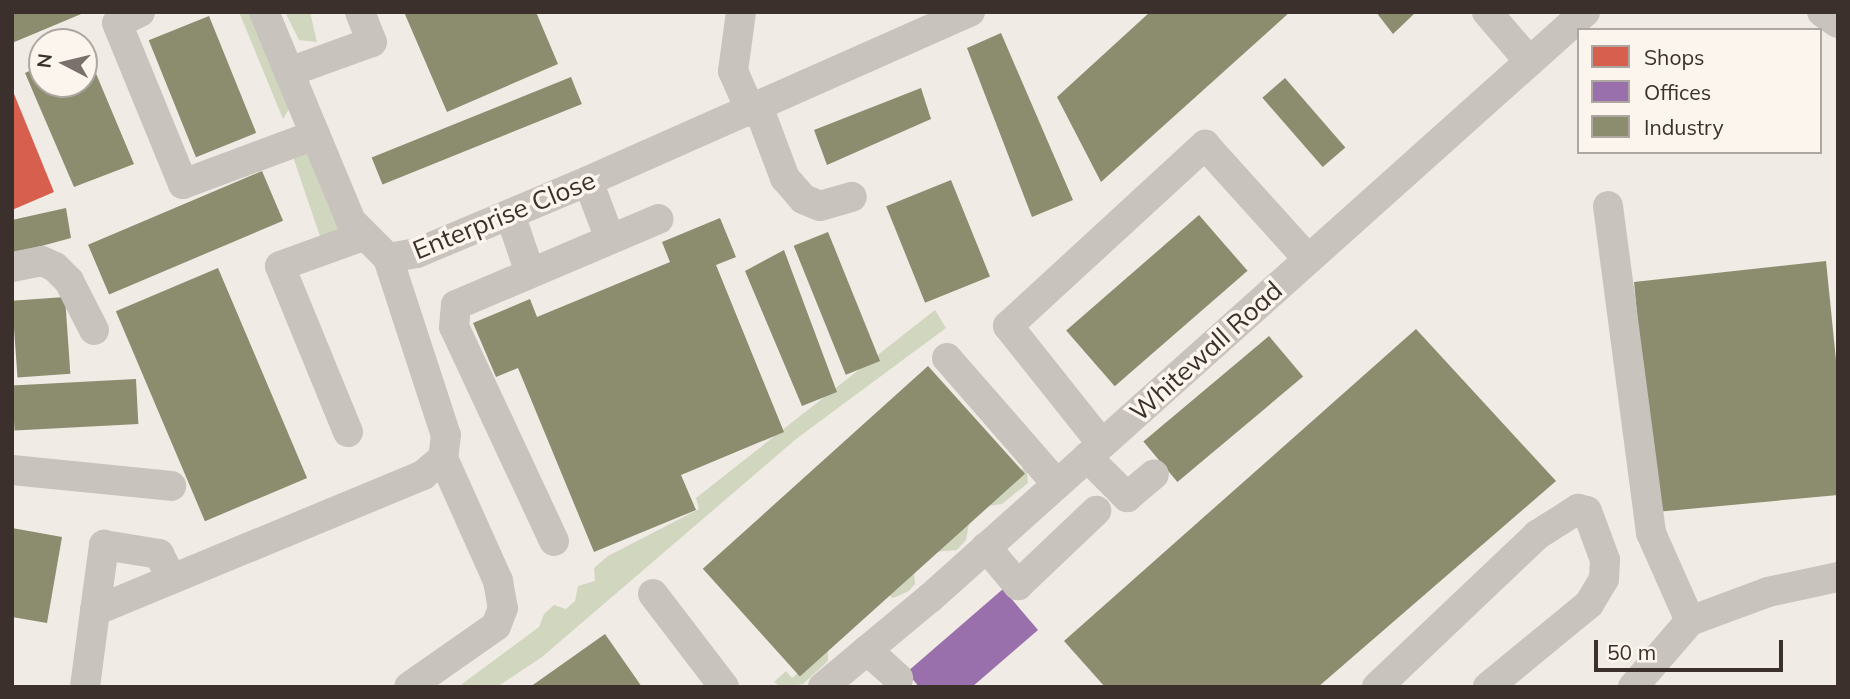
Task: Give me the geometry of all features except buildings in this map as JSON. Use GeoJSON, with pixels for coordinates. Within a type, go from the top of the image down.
{"type":"FeatureCollection","features":[{"type":"Feature","properties":{"kind":"street"},"geometry":{"type":"LineString","coordinates":[[141,12],[117,23],[183,184],[315,135]]}},
{"type":"Feature","properties":{"kind":"street","name":"Enterprise Close"},"geometry":{"type":"LineString","coordinates":[[264,12],[351,221],[363,236],[388,258],[417,253],[510,214],[755,110],[970,12]]}},
{"type":"Feature","properties":{"kind":"street"},"geometry":{"type":"LineString","coordinates":[[289,72],[372,42],[359,12]]}},
{"type":"Feature","properties":{"kind":"street"},"geometry":{"type":"LineString","coordinates":[[741,12],[733,71],[755,110],[785,178],[803,199],[820,206],[852,197]]}},
{"type":"Feature","properties":{"kind":"street"},"geometry":{"type":"LineString","coordinates":[[1487,12],[1529,61]]}},
{"type":"Feature","properties":{"kind":"street","name":"Whitewall Road"},"geometry":{"type":"LineString","coordinates":[[823,687],[1057,485],[1585,12]]}},
{"type":"Feature","properties":{"kind":"street"},"geometry":{"type":"LineString","coordinates":[[1822,12],[1838,23]]}},
{"type":"Feature","properties":{"kind":"street"},"geometry":{"type":"LineString","coordinates":[[1154,474],[1127,497],[1008,326],[1205,145],[1308,259]]}},
{"type":"Feature","properties":{"kind":"street"},"geometry":{"type":"LineString","coordinates":[[588,181],[610,240]]}},
{"type":"Feature","properties":{"kind":"street"},"geometry":{"type":"LineString","coordinates":[[1608,206],[1651,533],[1690,621]]}},
{"type":"Feature","properties":{"kind":"street"},"geometry":{"type":"LineString","coordinates":[[510,214],[530,273]]}},
{"type":"Feature","properties":{"kind":"street"},"geometry":{"type":"LineString","coordinates":[[554,541],[454,327],[456,305],[659,219]]}},
{"type":"Feature","properties":{"kind":"street"},"geometry":{"type":"LineString","coordinates":[[348,432],[280,266],[363,236]]}},
{"type":"Feature","properties":{"kind":"street"},"geometry":{"type":"LineString","coordinates":[[388,258],[446,435],[443,458],[498,582],[503,608],[496,626],[409,687]]}},
{"type":"Feature","properties":{"kind":"street"},"geometry":{"type":"LineString","coordinates":[[12,267],[42,261],[55,267],[69,281],[94,330]]}},
{"type":"Feature","properties":{"kind":"street"},"geometry":{"type":"LineString","coordinates":[[947,358],[1057,485]]}},
{"type":"Feature","properties":{"kind":"street"},"geometry":{"type":"LineString","coordinates":[[95,611],[423,475],[443,458]]}},
{"type":"Feature","properties":{"kind":"street"},"geometry":{"type":"LineString","coordinates":[[12,470],[170,486]]}},
{"type":"Feature","properties":{"kind":"street"},"geometry":{"type":"LineString","coordinates":[[1377,687],[1537,535],[1578,509],[1587,511],[1605,560],[1604,579],[1589,604],[1488,687]]}},
{"type":"Feature","properties":{"kind":"street"},"geometry":{"type":"LineString","coordinates":[[986,547],[1018,585],[1096,511]]}},
{"type":"Feature","properties":{"kind":"street"},"geometry":{"type":"LineString","coordinates":[[85,687],[104,545],[159,554],[172,579]]}},
{"type":"Feature","properties":{"kind":"street"},"geometry":{"type":"LineString","coordinates":[[1633,687],[1690,621],[1769,592],[1838,577]]}},
{"type":"Feature","properties":{"kind":"street"},"geometry":{"type":"LineString","coordinates":[[653,594],[724,687]]}},
{"type":"Feature","properties":{"kind":"street"},"geometry":{"type":"LineString","coordinates":[[867,650],[905,683]]}},
{"type":"Feature","properties":{"kind":"green space"},"geometry":{"type":"Polygon","coordinates":[[[239,12],[256,12],[292,104],[283,119],[239,12]]]}},
{"type":"Feature","properties":{"kind":"green space"},"geometry":{"type":"Polygon","coordinates":[[[285,12],[310,12],[317,42],[299,40],[285,12]]]}},
{"type":"Feature","properties":{"kind":"green space"},"geometry":{"type":"Polygon","coordinates":[[[316,150],[342,219],[337,234],[322,242],[293,157],[316,150]]]}},
{"type":"Feature","properties":{"kind":"green space"},"geometry":{"type":"Polygon","coordinates":[[[935,310],[946,328],[796,439],[542,657],[497,687],[458,687],[539,627],[544,614],[554,605],[566,609],[575,601],[578,586],[595,581],[594,568],[608,556],[699,509],[696,498],[935,310]]]}},
{"type":"Feature","properties":{"kind":"green space"},"geometry":{"type":"Polygon","coordinates":[[[1026,465],[1028,483],[1002,504],[988,506],[1026,465]]]}},
{"type":"Feature","properties":{"kind":"green space"},"geometry":{"type":"Polygon","coordinates":[[[969,523],[966,540],[957,550],[935,552],[969,523]]]}},
{"type":"Feature","properties":{"kind":"green space"},"geometry":{"type":"Polygon","coordinates":[[[914,571],[915,584],[909,591],[893,598],[887,594],[914,571]]]}},
{"type":"Feature","properties":{"kind":"green space"},"geometry":{"type":"Polygon","coordinates":[[[828,646],[828,661],[803,684],[781,687],[774,682],[786,671],[792,678],[828,646]]]}}]}
